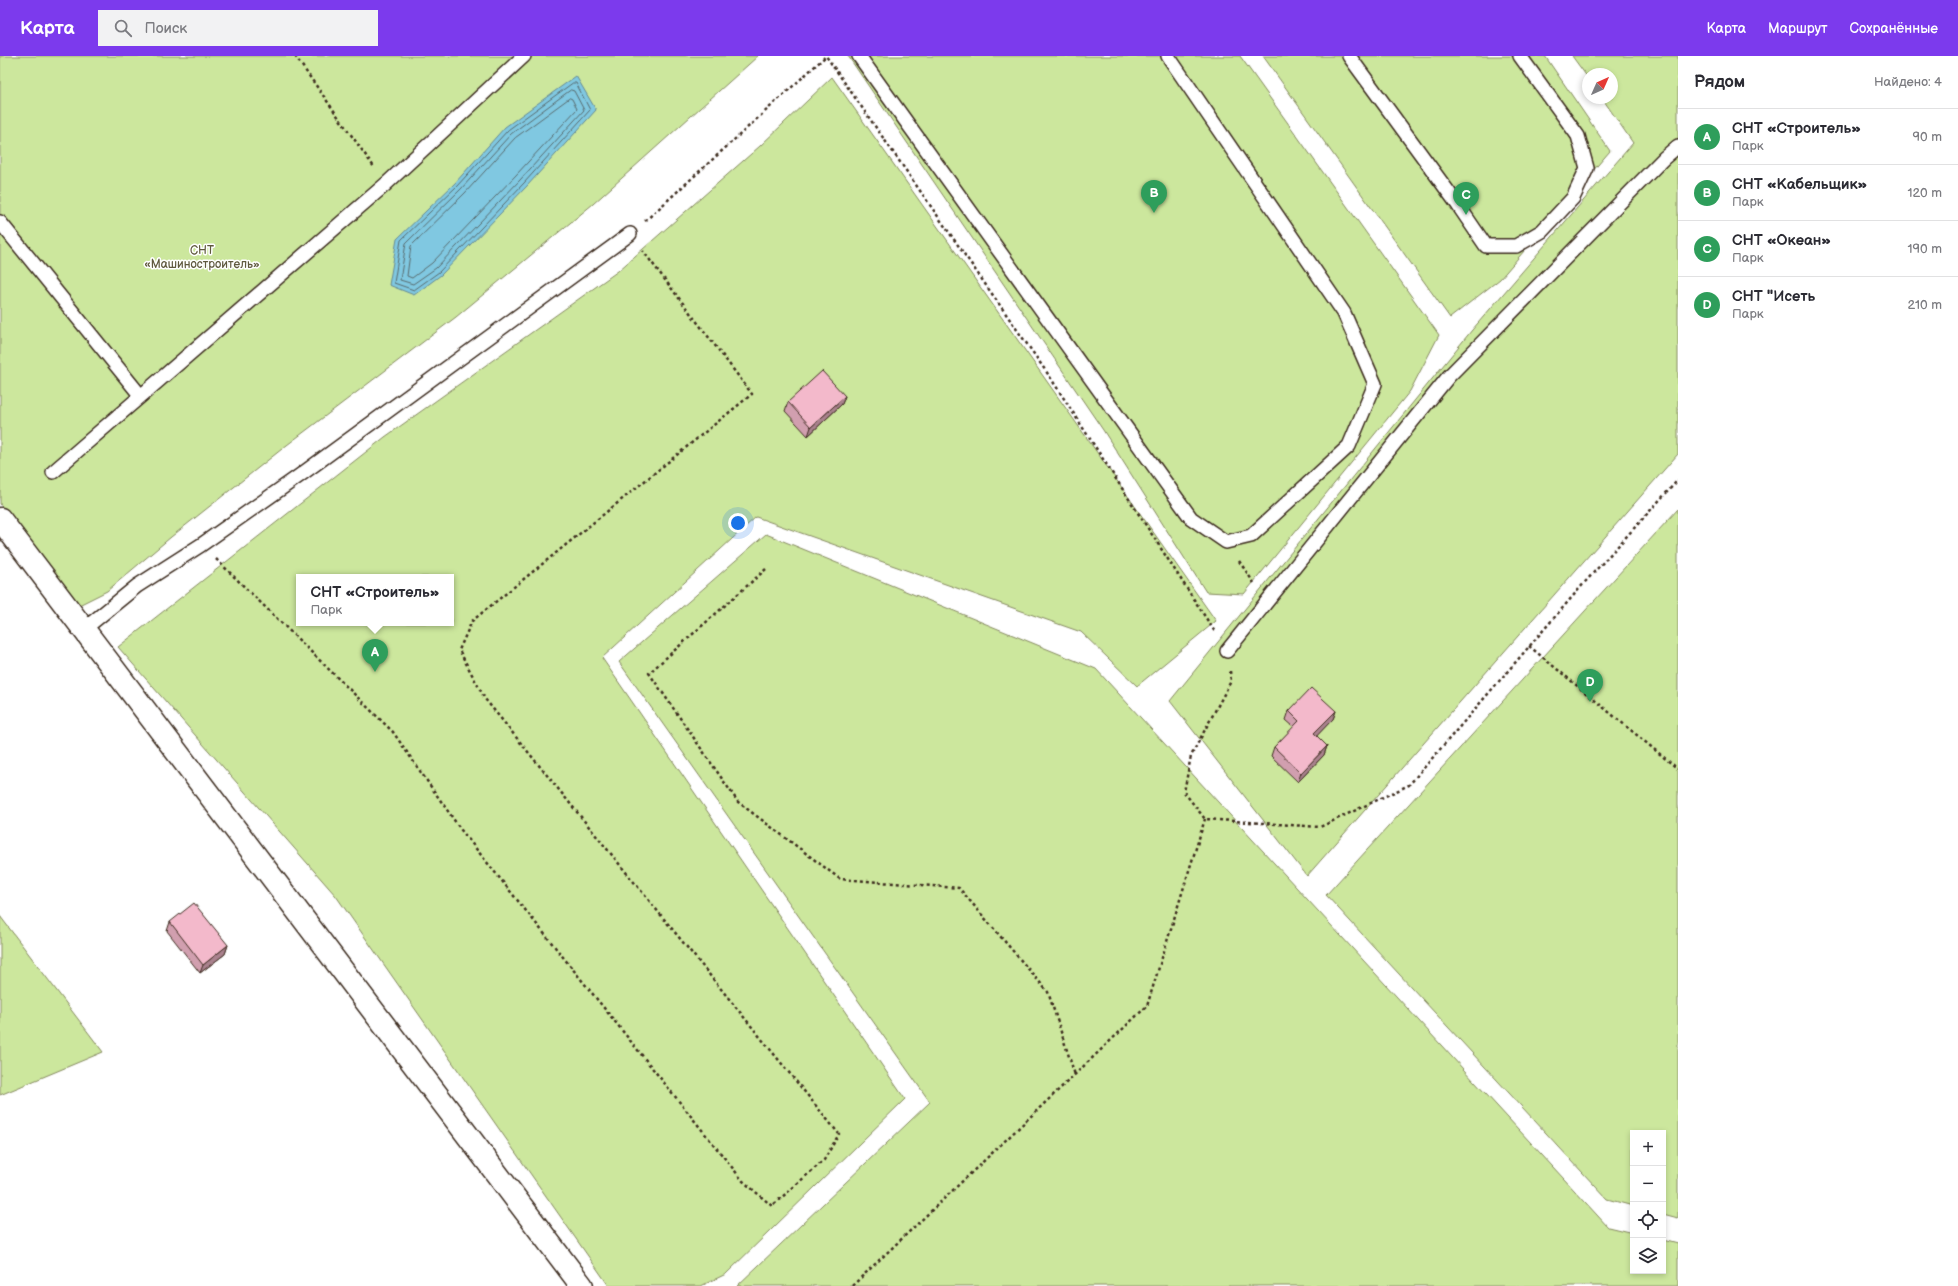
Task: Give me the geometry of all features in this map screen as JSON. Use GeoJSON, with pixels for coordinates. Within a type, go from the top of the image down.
{"type":"FeatureCollection","features":[{"type":"Feature","properties":{"kind":"street"},"geometry":{"type":"LineString","coordinates":[[0,518],[83,630],[582,1286]]}},
{"type":"Feature","properties":{"kind":"lane"},"geometry":{"type":"LineString","coordinates":[[53,472],[140,395],[386,184],[524,56]]}},
{"type":"Feature","properties":{"kind":"lane"},"geometry":{"type":"LineString","coordinates":[[859,56],[1191,518],[1226,542],[1251,536],[1349,446],[1375,384],[1344,313],[1168,56]]}},
{"type":"Feature","properties":{"kind":"lane"},"geometry":{"type":"LineString","coordinates":[[1349,56],[1458,205],[1486,246],[1516,246],[1542,231],[1573,198],[1587,168],[1578,136],[1520,56]]}},
{"type":"Feature","properties":{"kind":"lane"},"geometry":{"type":"LineString","coordinates":[[1227,651],[1449,376],[1664,158],[1678,146]]}},
{"type":"Feature","properties":{"kind":"lane"},"geometry":{"type":"LineString","coordinates":[[0,222],[140,395]]}},
{"type":"Feature","properties":{"kind":"lane"},"geometry":{"type":"LineString","coordinates":[[83,630],[137,586],[201,545],[306,471],[630,234]]}},
{"type":"Feature","properties":{"kind":"path"},"geometry":{"type":"LineString","coordinates":[[295,56],[386,184]]}},
{"type":"Feature","properties":{"kind":"path"},"geometry":{"type":"LineString","coordinates":[[201,545],[393,732],[466,836],[743,1181],[772,1206],[824,1160],[839,1134],[485,699],[459,650],[472,621],[752,394],[630,234]]}},
{"type":"Feature","properties":{"kind":"path"},"geometry":{"type":"LineString","coordinates":[[1226,542],[1267,602]]}},
{"type":"Feature","properties":{"kind":"path"},"geometry":{"type":"LineString","coordinates":[[766,570],[649,673],[738,802],[840,879],[959,888],[1048,992],[1075,1075]]}},
{"type":"Feature","properties":{"kind":"path"},"geometry":{"type":"LineString","coordinates":[[1529,646],[1678,769]]}},
{"type":"Feature","properties":{"kind":"path"},"geometry":{"type":"LineString","coordinates":[[852,1286],[1147,1006],[1205,819]]}},
{"type":"Feature","properties":{"kind":"green space","name":"СНТ «Машиностроитель»"},"geometry":{"type":"Polygon","coordinates":[[[0,56],[758,56],[593,204],[456,317],[287,445],[171,537],[107,591],[75,607],[0,504],[0,56]]]}},
{"type":"Feature","properties":{"kind":"green space"},"geometry":{"type":"Polygon","coordinates":[[[848,56],[1240,56],[1439,335],[1410,391],[1244,594],[1206,592],[1103,430],[848,56]]]}},
{"type":"Feature","properties":{"kind":"green space"},"geometry":{"type":"Polygon","coordinates":[[[1263,56],[1545,56],[1610,151],[1500,279],[1450,318],[1263,56]]]}},
{"type":"Feature","properties":{"kind":"green space"},"geometry":{"type":"Polygon","coordinates":[[[1572,56],[1678,56],[1678,454],[1307,876],[1170,701],[1472,330],[1633,143],[1606,104],[1618,104],[1618,68],[1582,68],[1582,70],[1572,56]]]}},
{"type":"Feature","properties":{"kind":"green space"},"geometry":{"type":"Polygon","coordinates":[[[832,77],[1216,621],[1137,686],[1081,632],[756,517],[602,658],[905,1099],[726,1274],[701,1286],[609,1286],[336,896],[118,647],[385,437],[618,271],[760,146],[832,77]]]}},
{"type":"Feature","properties":{"kind":"green space"},"geometry":{"type":"Polygon","coordinates":[[[1678,509],[1678,1218],[1666,1215],[1666,1130],[1630,1130],[1630,1205],[1607,1199],[1326,895],[1678,509]]]}},
{"type":"Feature","properties":{"kind":"green space"},"geometry":{"type":"Polygon","coordinates":[[[766,534],[1096,669],[1608,1227],[1630,1232],[1630,1274],[1666,1274],[1666,1241],[1678,1244],[1678,1286],[737,1286],[930,1102],[619,662],[766,534]]]}},
{"type":"Feature","properties":{"kind":"green space"},"geometry":{"type":"Polygon","coordinates":[[[0,916],[103,1052],[0,1095],[0,916]]]}},
{"type":"Feature","properties":{"kind":"water"},"geometry":{"type":"Polygon","coordinates":[[[576,76],[596,110],[527,186],[441,275],[414,295],[389,285],[397,239],[455,183],[505,127],[576,76]]]}},
{"type":"Feature","properties":{"kind":"building"},"geometry":{"type":"Polygon","coordinates":[[[822,371],[845,396],[811,427],[788,402],[822,371]]]}},
{"type":"Feature","properties":{"kind":"building"},"geometry":{"type":"Polygon","coordinates":[[[1311,688],[1336,711],[1314,733],[1327,746],[1301,773],[1274,747],[1299,721],[1289,711],[1311,688]]]}},
{"type":"Feature","properties":{"kind":"building"},"geometry":{"type":"Polygon","coordinates":[[[194,903],[228,945],[203,965],[170,922],[194,903]]]}},
{"type":"Feature","properties":{"kind":"place","name":"СНТ «Кабельщик»"},"geometry":{"type":"Point","coordinates":[1154,213]}},
{"type":"Feature","properties":{"kind":"place","name":"СНТ «Океан»"},"geometry":{"type":"Point","coordinates":[1466,215]}},
{"type":"Feature","properties":{"kind":"place","name":"СНТ «Строитель»"},"geometry":{"type":"Point","coordinates":[375,672]}},
{"type":"Feature","properties":{"kind":"place","name":"СНТ \"Исеть"},"geometry":{"type":"Point","coordinates":[1590,702]}}]}
